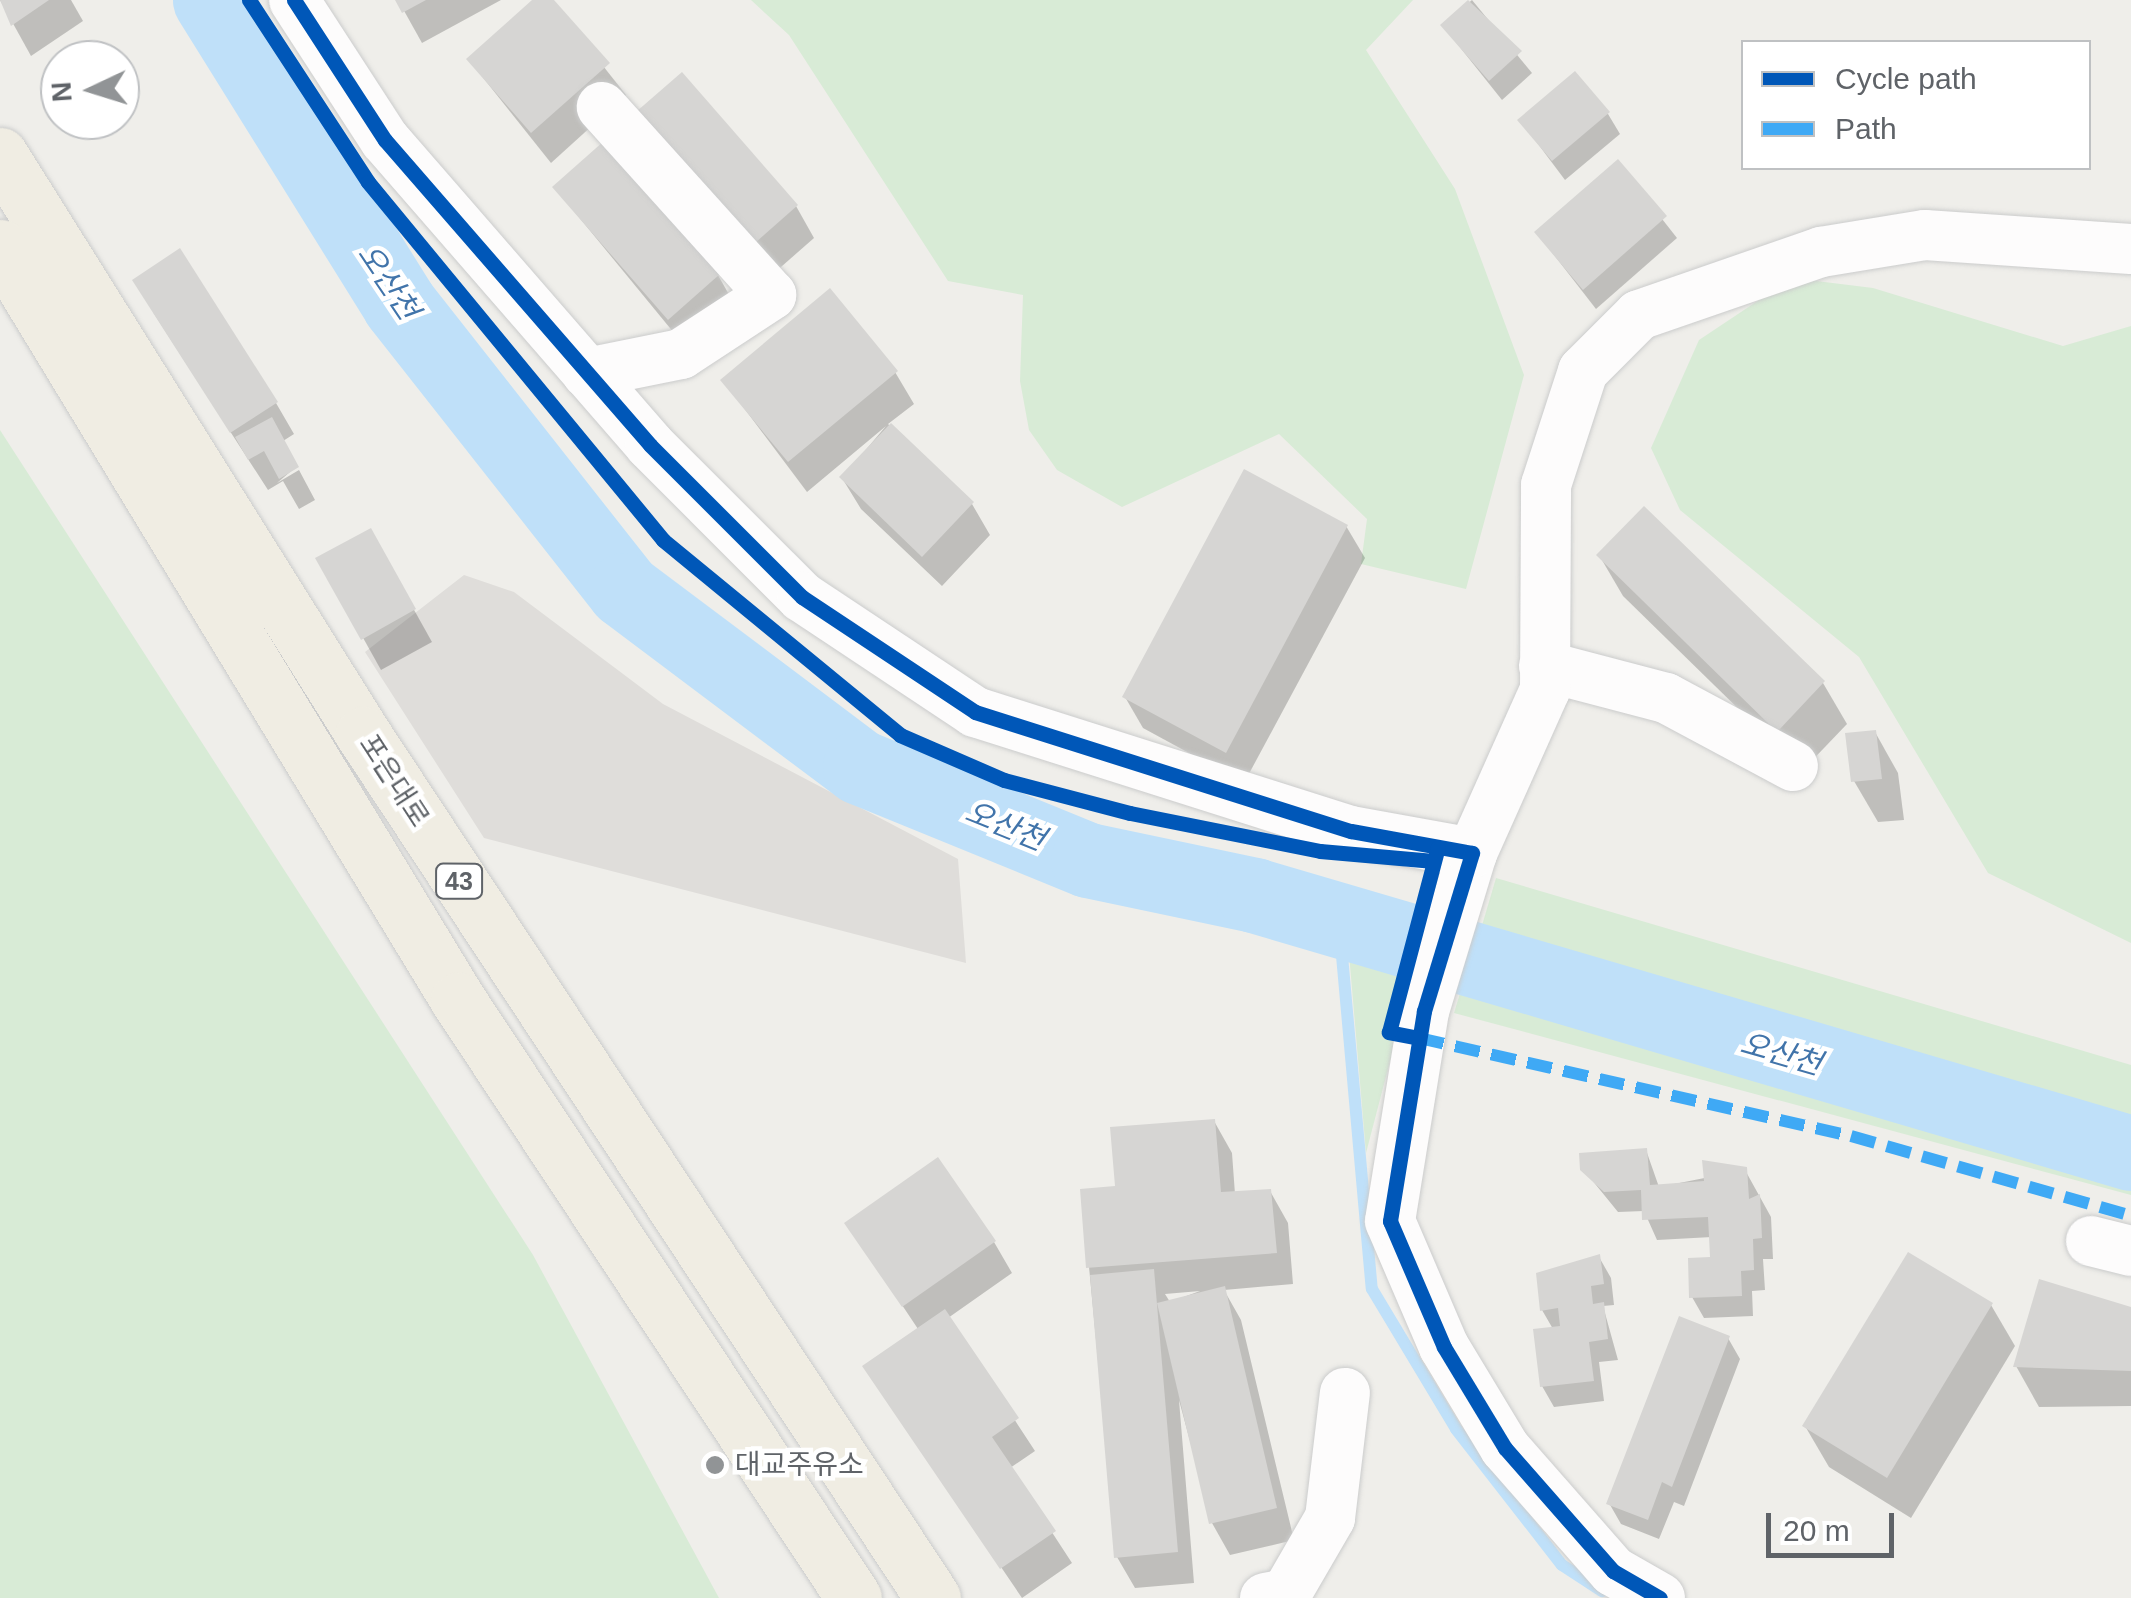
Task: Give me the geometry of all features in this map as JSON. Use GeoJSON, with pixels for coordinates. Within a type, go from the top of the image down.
{"type":"FeatureCollection","features":[{"type":"Feature","properties":{"kind":"highway","name":"포은대로"},"geometry":{"type":"LineString","coordinates":[[0,155],[374,750],[932,1598]]}},
{"type":"Feature","properties":{"kind":"highway","name":"포은대로"},"geometry":{"type":"LineString","coordinates":[[0,247],[458,1000],[854,1598]]}},
{"type":"Feature","properties":{"kind":"highway"},"geometry":{"type":"LineString","coordinates":[[0,300],[195,565]]}},
{"type":"Feature","properties":{"kind":"street"},"geometry":{"type":"LineString","coordinates":[[294,0],[385,140],[588,373],[802,597],[975,712],[1351,831],[1472,854]]}},
{"type":"Feature","properties":{"kind":"street"},"geometry":{"type":"LineString","coordinates":[[588,373],[680,354],[771,294],[602,107]]}},
{"type":"Feature","properties":{"kind":"street"},"geometry":{"type":"LineString","coordinates":[[1660,1598],[1612,1571],[1504,1448],[1444,1347],[1390,1221],[1424,1011],[1472,854],[1545,690],[1546,485],[1583,371],[1639,315],[1821,252],[1924,235],[2131,249]]}},
{"type":"Feature","properties":{"kind":"street"},"geometry":{"type":"LineString","coordinates":[[1544,666],[1666,698],[1793,766]]}},
{"type":"Feature","properties":{"kind":"street"},"geometry":{"type":"LineString","coordinates":[[1265,1598],[1286,1594],[1330,1518],[1345,1393]]}},
{"type":"Feature","properties":{"kind":"shaded area"},"geometry":{"type":"Polygon","coordinates":[[[464,575],[514,592],[663,704],[958,859],[966,963],[484,838],[365,652],[464,575]]]}},
{"type":"Feature","properties":{"kind":"green space"},"geometry":{"type":"Polygon","coordinates":[[[751,0],[1413,0],[1366,50],[1455,189],[1524,375],[1466,589],[1361,564],[1367,519],[1279,434],[1122,507],[1057,470],[1029,430],[1020,381],[1023,295],[948,281],[789,35],[751,0]]]}},
{"type":"Feature","properties":{"kind":"green space"},"geometry":{"type":"Polygon","coordinates":[[[1792,278],[1873,288],[2063,346],[2131,326],[2131,943],[1988,873],[1859,657],[1680,510],[1651,448],[1699,340],[1792,278]]]}},
{"type":"Feature","properties":{"kind":"green space"},"geometry":{"type":"Polygon","coordinates":[[[0,430],[533,1255],[719,1598],[0,1598],[0,430]]]}},
{"type":"Feature","properties":{"kind":"green space"},"geometry":{"type":"Polygon","coordinates":[[[1496,878],[2131,1065],[2131,1141],[1475,949],[1496,878]]]}},
{"type":"Feature","properties":{"kind":"green space"},"geometry":{"type":"Polygon","coordinates":[[[1347,930],[1418,954],[1366,1153],[1347,930]]]}},
{"type":"Feature","properties":{"kind":"green space"},"geometry":{"type":"Polygon","coordinates":[[[1465,977],[2131,1162],[2131,1195],[1454,1013],[1465,977]]]}},
{"type":"Feature","properties":{"kind":"building"},"geometry":{"type":"Polygon","coordinates":[[[0,0],[49,0],[11,26],[0,0]]]}},
{"type":"Feature","properties":{"kind":"building"},"geometry":{"type":"Polygon","coordinates":[[[395,0],[426,0],[402,13],[395,0]]]}},
{"type":"Feature","properties":{"kind":"building"},"geometry":{"type":"Polygon","coordinates":[[[532,0],[554,0],[610,63],[531,133],[466,59],[532,0]]]}},
{"type":"Feature","properties":{"kind":"building"},"geometry":{"type":"Polygon","coordinates":[[[1468,0],[1522,51],[1489,81],[1440,25],[1468,0]]]}},
{"type":"Feature","properties":{"kind":"building"},"geometry":{"type":"Polygon","coordinates":[[[1575,71],[1610,112],[1552,161],[1517,120],[1575,71]]]}},
{"type":"Feature","properties":{"kind":"building"},"geometry":{"type":"Polygon","coordinates":[[[682,72],[798,205],[746,251],[629,118],[682,72]]]}},
{"type":"Feature","properties":{"kind":"building"},"geometry":{"type":"Polygon","coordinates":[[[604,141],[720,274],[668,320],[552,187],[604,141]]]}},
{"type":"Feature","properties":{"kind":"building"},"geometry":{"type":"Polygon","coordinates":[[[1618,159],[1667,216],[1583,290],[1534,232],[1618,159]]]}},
{"type":"Feature","properties":{"kind":"building"},"geometry":{"type":"Polygon","coordinates":[[[180,248],[278,402],[230,433],[132,280],[180,248]]]}},
{"type":"Feature","properties":{"kind":"building"},"geometry":{"type":"Polygon","coordinates":[[[830,288],[898,371],[788,462],[720,380],[830,288]]]}},
{"type":"Feature","properties":{"kind":"building"},"geometry":{"type":"Polygon","coordinates":[[[272,417],[299,467],[279,479],[264,451],[248,460],[235,437],[272,417]]]}},
{"type":"Feature","properties":{"kind":"building"},"geometry":{"type":"Polygon","coordinates":[[[891,423],[974,502],[922,557],[839,477],[891,423]]]}},
{"type":"Feature","properties":{"kind":"building"},"geometry":{"type":"Polygon","coordinates":[[[1244,469],[1348,525],[1226,753],[1122,697],[1244,469]]]}},
{"type":"Feature","properties":{"kind":"building"},"geometry":{"type":"Polygon","coordinates":[[[1644,506],[1825,681],[1777,732],[1596,555],[1644,506]]]}},
{"type":"Feature","properties":{"kind":"building"},"geometry":{"type":"Polygon","coordinates":[[[371,528],[416,609],[361,640],[315,558],[371,528]]]}},
{"type":"Feature","properties":{"kind":"building"},"geometry":{"type":"Polygon","coordinates":[[[1876,730],[1882,779],[1851,782],[1845,733],[1876,730]]]}},
{"type":"Feature","properties":{"kind":"building"},"geometry":{"type":"Polygon","coordinates":[[[1215,1119],[1221,1192],[1271,1189],[1277,1253],[1086,1268],[1080,1189],[1115,1186],[1110,1127],[1215,1119]]]}},
{"type":"Feature","properties":{"kind":"building"},"geometry":{"type":"Polygon","coordinates":[[[1647,1148],[1650,1185],[1704,1181],[1702,1160],[1747,1167],[1749,1199],[1760,1194],[1762,1238],[1753,1239],[1754,1270],[1741,1271],[1742,1296],[1689,1298],[1688,1258],[1710,1257],[1708,1217],[1642,1220],[1641,1190],[1604,1192],[1580,1170],[1579,1153],[1647,1148]]]}},
{"type":"Feature","properties":{"kind":"building"},"geometry":{"type":"Polygon","coordinates":[[[938,1157],[996,1241],[902,1307],[844,1223],[938,1157]]]}},
{"type":"Feature","properties":{"kind":"building"},"geometry":{"type":"Polygon","coordinates":[[[1908,1252],[1993,1303],[1887,1478],[1802,1426],[1908,1252]]]}},
{"type":"Feature","properties":{"kind":"building"},"geometry":{"type":"Polygon","coordinates":[[[1600,1254],[1604,1284],[1591,1286],[1593,1304],[1604,1302],[1608,1339],[1589,1342],[1594,1381],[1540,1387],[1533,1329],[1560,1326],[1558,1308],[1540,1311],[1536,1273],[1600,1254]]]}},
{"type":"Feature","properties":{"kind":"building"},"geometry":{"type":"Polygon","coordinates":[[[1154,1269],[1178,1552],[1114,1558],[1090,1275],[1154,1269]]]}},
{"type":"Feature","properties":{"kind":"building"},"geometry":{"type":"Polygon","coordinates":[[[2039,1279],[2131,1307],[2131,1371],[2013,1367],[2039,1279]]]}},
{"type":"Feature","properties":{"kind":"building"},"geometry":{"type":"Polygon","coordinates":[[[1225,1286],[1277,1508],[1209,1524],[1157,1303],[1225,1286]]]}},
{"type":"Feature","properties":{"kind":"building"},"geometry":{"type":"Polygon","coordinates":[[[945,1309],[1019,1418],[992,1437],[1056,1531],[1000,1569],[862,1366],[945,1309]]]}},
{"type":"Feature","properties":{"kind":"building"},"geometry":{"type":"Polygon","coordinates":[[[1679,1316],[1730,1336],[1672,1487],[1662,1482],[1648,1520],[1606,1504],[1679,1316]]]}},
{"type":"Feature","properties":{"kind":"waterway","name":"오산천"},"geometry":{"type":"LineString","coordinates":[[210,0],[399,304],[624,590],[860,767],[1088,860],[1254,895],[2131,1153]]}},
{"type":"Feature","properties":{"kind":"waterway"},"geometry":{"type":"LineString","coordinates":[[1339,922],[1372,1289],[1456,1429],[1562,1565],[1602,1591]]}},
{"type":"Feature","properties":{"kind":"marked path"},"geometry":{"type":"LineString","coordinates":[[1419,1038],[1851,1136],[2131,1216]]}},
{"type":"Feature","properties":{"kind":"cycle path"},"geometry":{"type":"LineString","coordinates":[[249,0],[368,182],[663,540],[900,735],[1004,780],[1130,813],[1320,851],[1434,861]]}},
{"type":"Feature","properties":{"kind":"cycle path"},"geometry":{"type":"LineString","coordinates":[[294,0],[385,140],[650,445],[802,597],[975,712],[1351,831],[1472,853],[1424,1011],[1390,1221],[1444,1347],[1505,1448],[1613,1571],[1660,1598]]}},
{"type":"Feature","properties":{"kind":"cycle path"},"geometry":{"type":"LineString","coordinates":[[1419,1038],[1389,1032],[1438,847]]}},
{"type":"Feature","properties":{"kind":"place","name":"대교주유소"},"geometry":{"type":"Point","coordinates":[715,1465]}}]}
